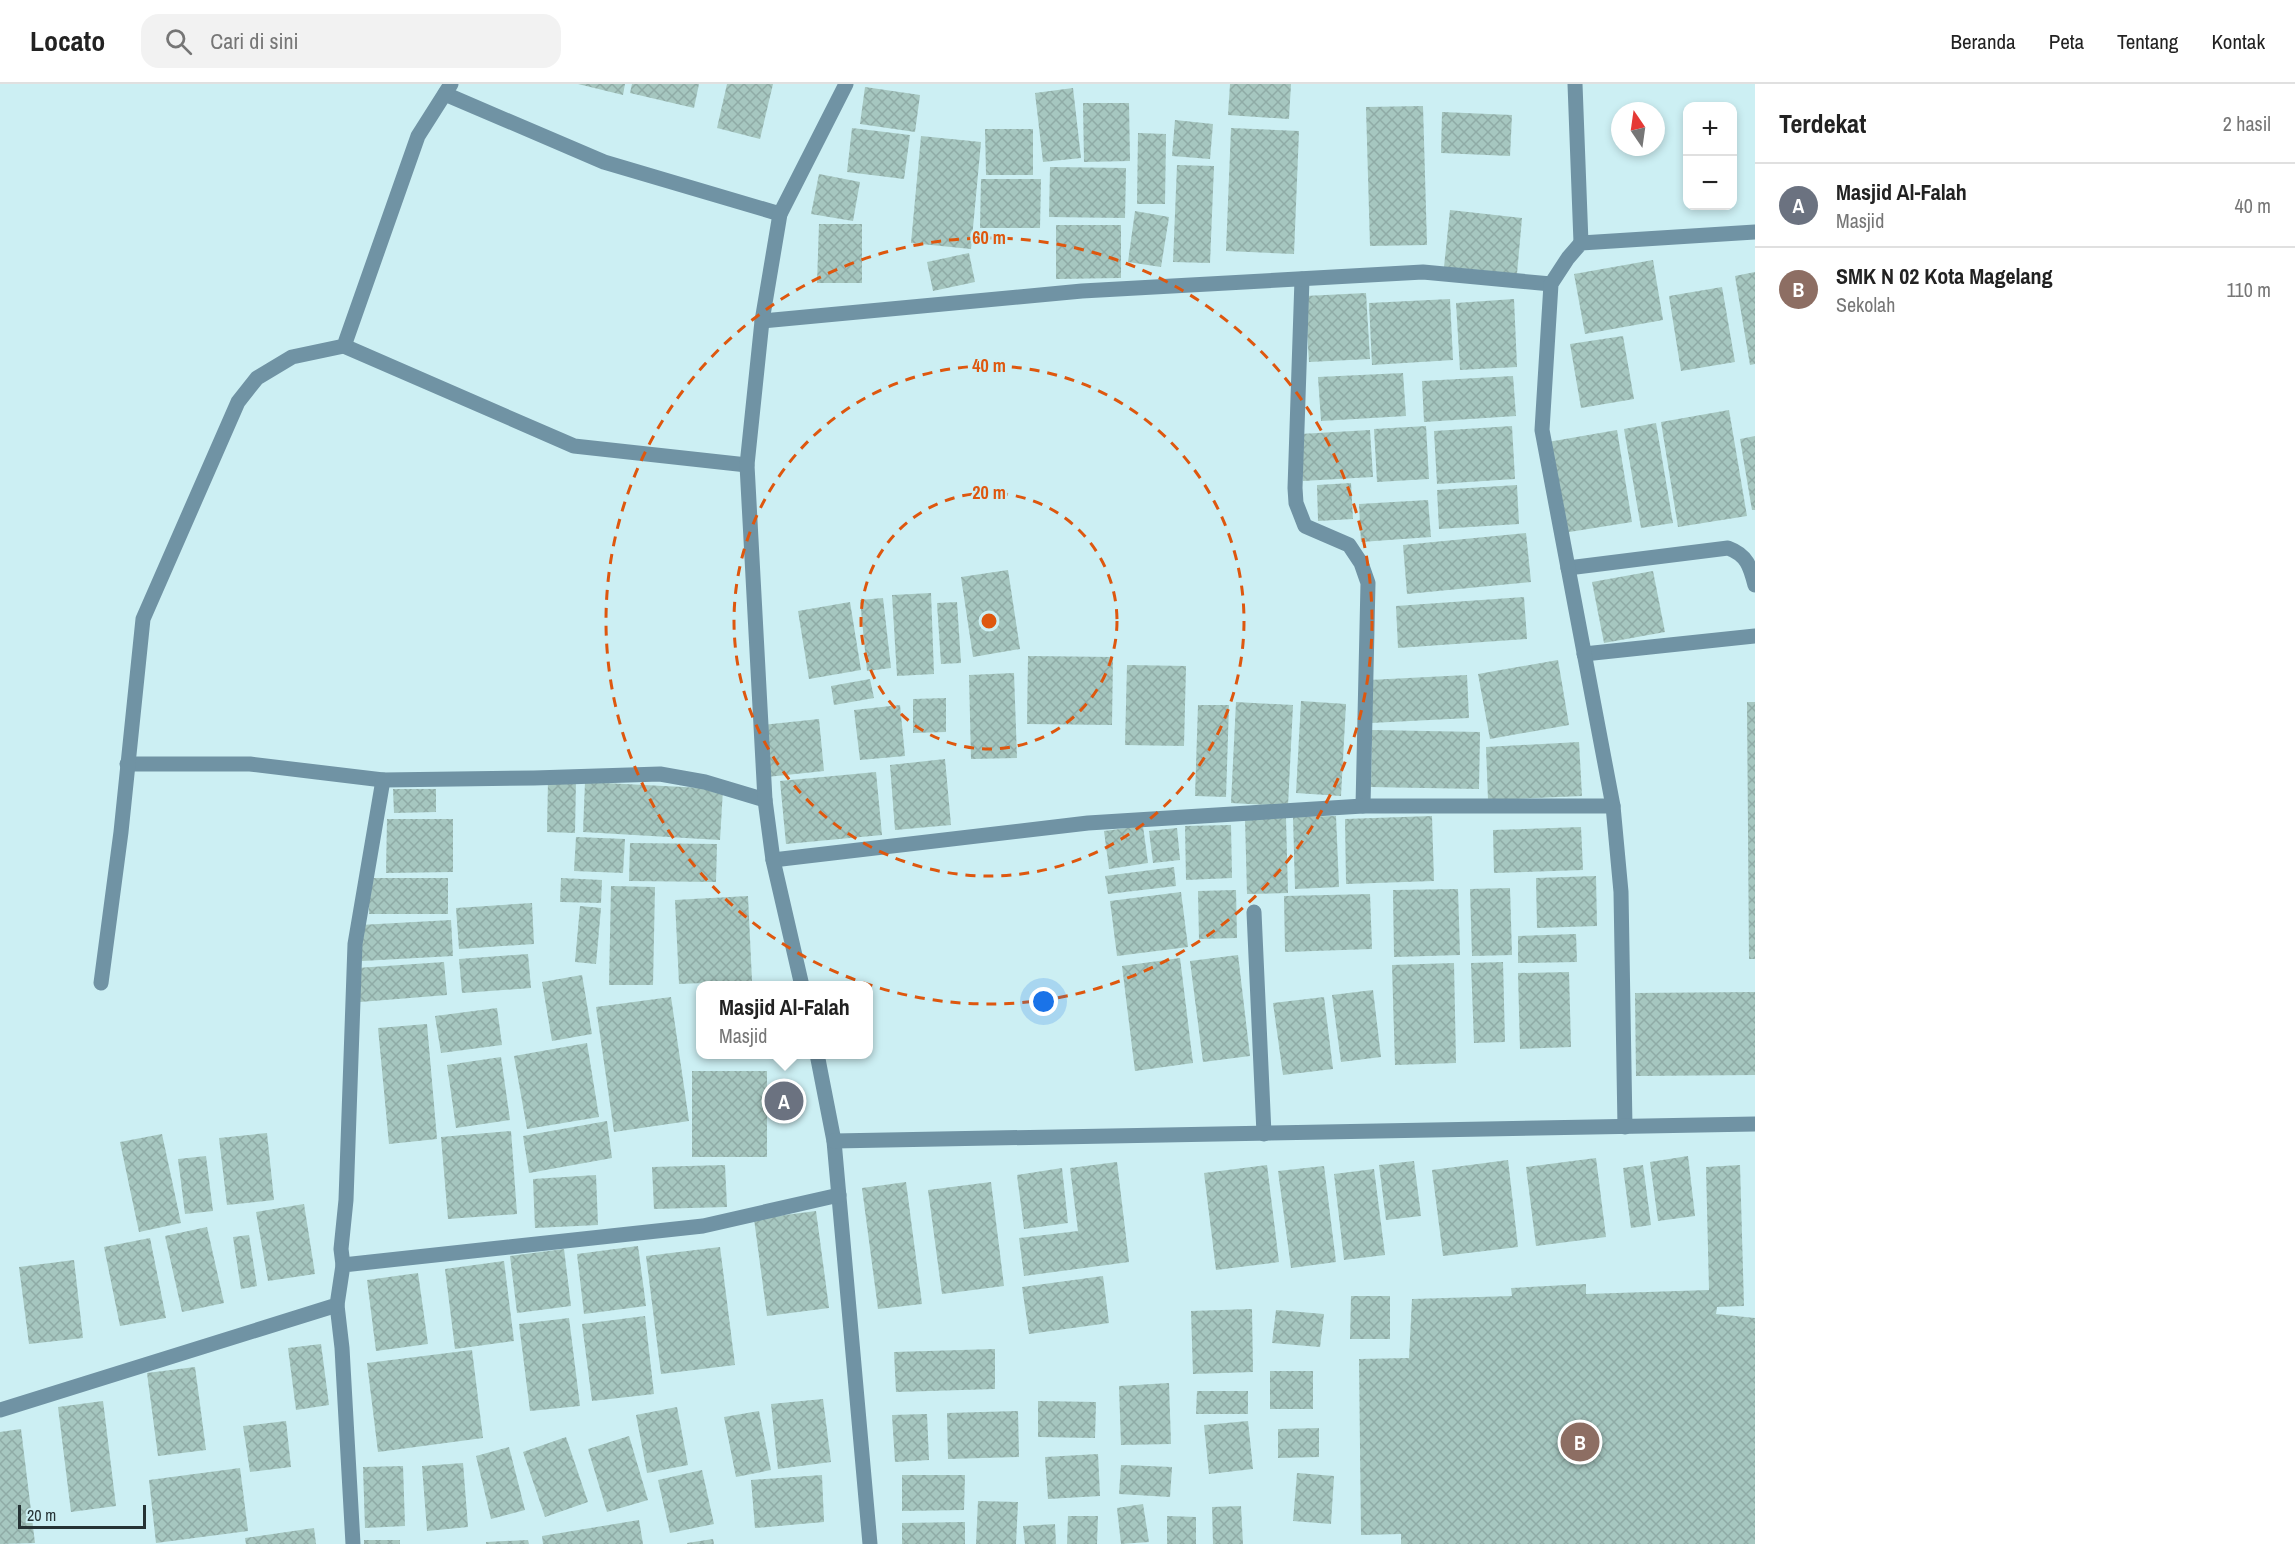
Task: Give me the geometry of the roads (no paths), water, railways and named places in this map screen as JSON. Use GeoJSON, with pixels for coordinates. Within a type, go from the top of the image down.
{"type":"FeatureCollection","features":[{"type":"Feature","properties":{"kind":"street"},"geometry":{"type":"LineString","coordinates":[[801,981],[773,860],[765,800],[747,465],[762,321],[780,214],[846,84]]}},
{"type":"Feature","properties":{"kind":"street"},"geometry":{"type":"LineString","coordinates":[[1575,84],[1581,243],[1551,284],[1542,430],[1613,806],[1621,892],[1624,1127]]}},
{"type":"Feature","properties":{"kind":"street"},"geometry":{"type":"LineString","coordinates":[[344,346],[418,136],[448,89],[604,162],[780,214]]}},
{"type":"Feature","properties":{"kind":"street"},"geometry":{"type":"LineString","coordinates":[[1581,243],[1755,232]]}},
{"type":"Feature","properties":{"kind":"street"},"geometry":{"type":"LineString","coordinates":[[762,321],[1082,291],[1423,272],[1551,284]]}},
{"type":"Feature","properties":{"kind":"street"},"geometry":{"type":"LineString","coordinates":[[1302,279],[1296,503],[1305,526],[1348,545],[1361,563],[1368,583],[1363,806]]}},
{"type":"Feature","properties":{"kind":"street"},"geometry":{"type":"LineString","coordinates":[[101,983],[122,832],[143,619],[238,402],[257,378],[292,357],[344,346],[574,446],[747,465]]}},
{"type":"Feature","properties":{"kind":"street"},"geometry":{"type":"LineString","coordinates":[[1568,568],[1728,548],[1740,553],[1749,562],[1755,585]]}},
{"type":"Feature","properties":{"kind":"street"},"geometry":{"type":"LineString","coordinates":[[1584,654],[1755,636]]}},
{"type":"Feature","properties":{"kind":"street"},"geometry":{"type":"LineString","coordinates":[[127,764],[250,764],[383,780],[660,774],[705,782],[765,800]]}},
{"type":"Feature","properties":{"kind":"street"},"geometry":{"type":"LineString","coordinates":[[353,1544],[342,1348],[337,1305],[343,1265],[341,1249],[346,1200],[355,944],[383,780]]}},
{"type":"Feature","properties":{"kind":"street"},"geometry":{"type":"LineString","coordinates":[[773,860],[1088,823],[1363,806],[1613,806]]}},
{"type":"Feature","properties":{"kind":"street"},"geometry":{"type":"LineString","coordinates":[[1254,912],[1264,1134]]}},
{"type":"Feature","properties":{"kind":"street"},"geometry":{"type":"LineString","coordinates":[[818,1059],[834,1141],[870,1544]]}},
{"type":"Feature","properties":{"kind":"street"},"geometry":{"type":"LineString","coordinates":[[834,1141],[1755,1124]]}},
{"type":"Feature","properties":{"kind":"street"},"geometry":{"type":"LineString","coordinates":[[343,1265],[703,1226],[839,1195]]}},
{"type":"Feature","properties":{"kind":"street"},"geometry":{"type":"LineString","coordinates":[[0,1410],[337,1305]]}},
{"type":"Feature","properties":{"kind":"place","name":"Masjid Al-Falah"},"geometry":{"type":"Point","coordinates":[784,1101]}},
{"type":"Feature","properties":{"kind":"place","name":"SMK N 02 Kota Magelang"},"geometry":{"type":"Point","coordinates":[1580,1442]}}]}
